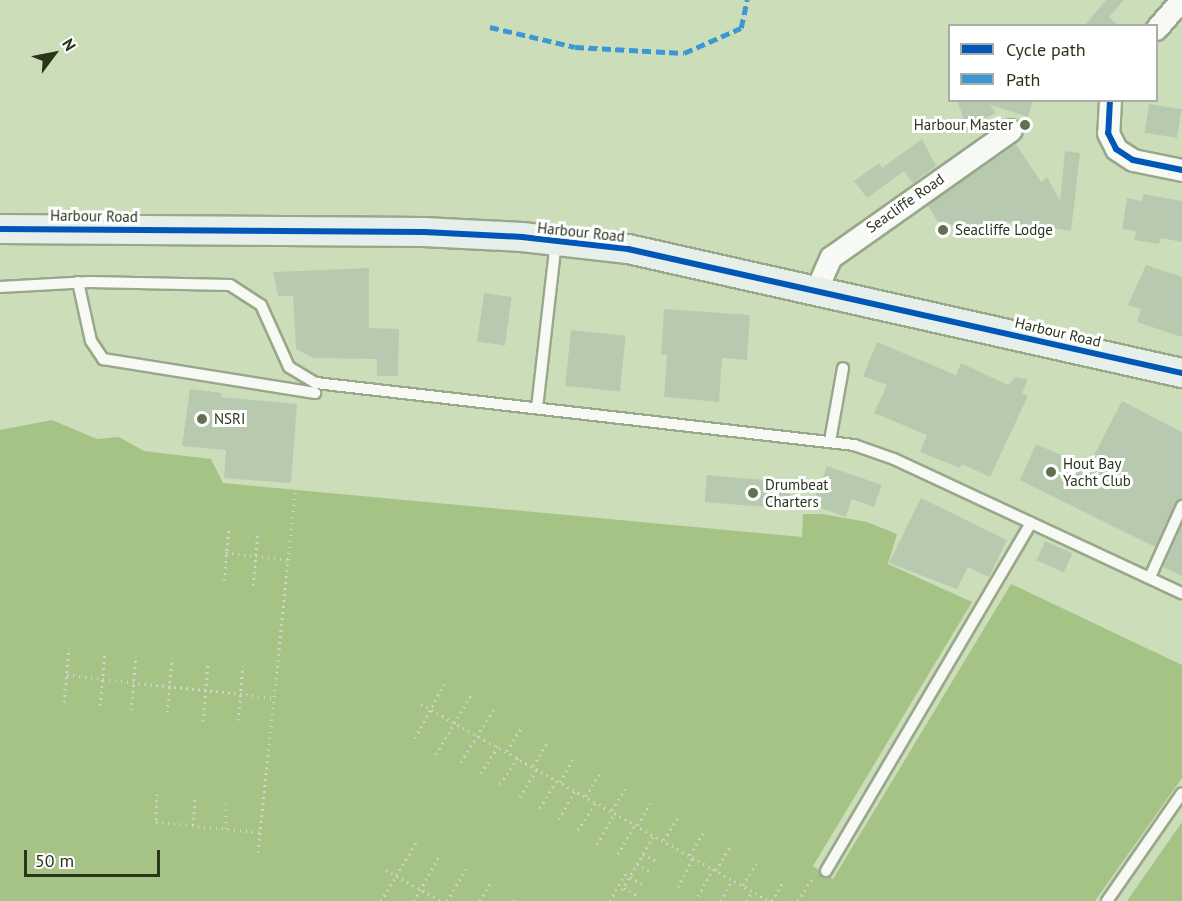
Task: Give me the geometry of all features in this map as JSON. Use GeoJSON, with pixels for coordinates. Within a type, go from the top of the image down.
{"type":"FeatureCollection","features":[{"type":"Feature","properties":{"kind":"street"},"geometry":{"type":"LineString","coordinates":[[1158,27],[1181,0]]}},
{"type":"Feature","properties":{"kind":"street"},"geometry":{"type":"LineString","coordinates":[[1110,102],[1108,133],[1116,149],[1133,160],[1182,170]]}},
{"type":"Feature","properties":{"kind":"street","name":"Seacliffe Road"},"geometry":{"type":"LineString","coordinates":[[816,290],[831,256],[1011,129]]}},
{"type":"Feature","properties":{"kind":"street","name":"Harbour Road"},"geometry":{"type":"LineString","coordinates":[[0,229],[424,232],[556,241],[628,249],[1182,373]]}},
{"type":"Feature","properties":{"kind":"lane"},"geometry":{"type":"LineString","coordinates":[[537,408],[556,241]]}},
{"type":"Feature","properties":{"kind":"lane"},"geometry":{"type":"LineString","coordinates":[[78,282],[91,341],[103,359],[315,393]]}},
{"type":"Feature","properties":{"kind":"lane"},"geometry":{"type":"LineString","coordinates":[[0,287],[78,282],[230,285],[261,305],[289,367],[316,383],[830,441],[878,451],[1182,592]]}},
{"type":"Feature","properties":{"kind":"lane"},"geometry":{"type":"LineString","coordinates":[[830,441],[843,368]]}},
{"type":"Feature","properties":{"kind":"lane"},"geometry":{"type":"LineString","coordinates":[[1150,577],[1182,506]]}},
{"type":"Feature","properties":{"kind":"lane"},"geometry":{"type":"LineString","coordinates":[[821,871],[1031,523]]}},
{"type":"Feature","properties":{"kind":"lane"},"geometry":{"type":"LineString","coordinates":[[1107,901],[1182,793]]}},
{"type":"Feature","properties":{"kind":"path"},"geometry":{"type":"LineString","coordinates":[[258,852],[298,468]]}},
{"type":"Feature","properties":{"kind":"path"},"geometry":{"type":"LineString","coordinates":[[224,580],[229,527]]}},
{"type":"Feature","properties":{"kind":"path"},"geometry":{"type":"LineString","coordinates":[[253,585],[258,532]]}},
{"type":"Feature","properties":{"kind":"path"},"geometry":{"type":"LineString","coordinates":[[226,553],[289,560]]}},
{"type":"Feature","properties":{"kind":"path"},"geometry":{"type":"LineString","coordinates":[[64,702],[69,648]]}},
{"type":"Feature","properties":{"kind":"path"},"geometry":{"type":"LineString","coordinates":[[100,705],[105,651]]}},
{"type":"Feature","properties":{"kind":"path"},"geometry":{"type":"LineString","coordinates":[[131,710],[136,656]]}},
{"type":"Feature","properties":{"kind":"path"},"geometry":{"type":"LineString","coordinates":[[167,712],[172,658]]}},
{"type":"Feature","properties":{"kind":"path"},"geometry":{"type":"LineString","coordinates":[[203,721],[208,664]]}},
{"type":"Feature","properties":{"kind":"path"},"geometry":{"type":"LineString","coordinates":[[238,720],[243,666]]}},
{"type":"Feature","properties":{"kind":"path"},"geometry":{"type":"LineString","coordinates":[[67,675],[274,698]]}},
{"type":"Feature","properties":{"kind":"path"},"geometry":{"type":"LineString","coordinates":[[415,738],[444,684]]}},
{"type":"Feature","properties":{"kind":"path"},"geometry":{"type":"LineString","coordinates":[[436,754],[471,695]]}},
{"type":"Feature","properties":{"kind":"path"},"geometry":{"type":"LineString","coordinates":[[421,704],[771,901],[784,880]]}},
{"type":"Feature","properties":{"kind":"path"},"geometry":{"type":"LineString","coordinates":[[461,762],[494,709]]}},
{"type":"Feature","properties":{"kind":"path"},"geometry":{"type":"LineString","coordinates":[[507,751],[520,729]]}},
{"type":"Feature","properties":{"kind":"path"},"geometry":{"type":"LineString","coordinates":[[533,766],[546,744]]}},
{"type":"Feature","properties":{"kind":"path"},"geometry":{"type":"LineString","coordinates":[[481,773],[498,746]]}},
{"type":"Feature","properties":{"kind":"path"},"geometry":{"type":"LineString","coordinates":[[500,784],[518,758]]}},
{"type":"Feature","properties":{"kind":"path"},"geometry":{"type":"LineString","coordinates":[[540,808],[573,759]]}},
{"type":"Feature","properties":{"kind":"path"},"geometry":{"type":"LineString","coordinates":[[520,797],[537,769]]}},
{"type":"Feature","properties":{"kind":"path"},"geometry":{"type":"LineString","coordinates":[[586,796],[599,774]]}},
{"type":"Feature","properties":{"kind":"path"},"geometry":{"type":"LineString","coordinates":[[597,844],[625,789]]}},
{"type":"Feature","properties":{"kind":"path"},"geometry":{"type":"LineString","coordinates":[[559,819],[575,790]]}},
{"type":"Feature","properties":{"kind":"path"},"geometry":{"type":"LineString","coordinates":[[158,794],[156,822],[260,832]]}},
{"type":"Feature","properties":{"kind":"path"},"geometry":{"type":"LineString","coordinates":[[193,825],[195,798]]}},
{"type":"Feature","properties":{"kind":"path"},"geometry":{"type":"LineString","coordinates":[[578,830],[596,802]]}},
{"type":"Feature","properties":{"kind":"path"},"geometry":{"type":"LineString","coordinates":[[226,804],[226,829]]}},
{"type":"Feature","properties":{"kind":"path"},"geometry":{"type":"LineString","coordinates":[[618,854],[651,804]]}},
{"type":"Feature","properties":{"kind":"path"},"geometry":{"type":"LineString","coordinates":[[663,841],[677,818]]}},
{"type":"Feature","properties":{"kind":"path"},"geometry":{"type":"LineString","coordinates":[[678,887],[703,833]]}},
{"type":"Feature","properties":{"kind":"path"},"geometry":{"type":"LineString","coordinates":[[640,897],[623,889],[654,835]]}},
{"type":"Feature","properties":{"kind":"path"},"geometry":{"type":"LineString","coordinates":[[381,901],[417,840]]}},
{"type":"Feature","properties":{"kind":"path"},"geometry":{"type":"LineString","coordinates":[[698,896],[729,848]]}},
{"type":"Feature","properties":{"kind":"path"},"geometry":{"type":"LineString","coordinates":[[414,901],[440,854]]}},
{"type":"Feature","properties":{"kind":"path"},"geometry":{"type":"LineString","coordinates":[[643,854],[659,862]]}},
{"type":"Feature","properties":{"kind":"path"},"geometry":{"type":"LineString","coordinates":[[637,864],[653,873]]}},
{"type":"Feature","properties":{"kind":"path"},"geometry":{"type":"LineString","coordinates":[[743,886],[756,864]]}},
{"type":"Feature","properties":{"kind":"path"},"geometry":{"type":"LineString","coordinates":[[447,901],[466,869]]}},
{"type":"Feature","properties":{"kind":"path"},"geometry":{"type":"LineString","coordinates":[[386,870],[441,901]]}},
{"type":"Feature","properties":{"kind":"path"},"geometry":{"type":"LineString","coordinates":[[798,901],[821,871]]}},
{"type":"Feature","properties":{"kind":"path"},"geometry":{"type":"LineString","coordinates":[[610,901],[625,874],[645,886]]}},
{"type":"Feature","properties":{"kind":"path"},"geometry":{"type":"LineString","coordinates":[[721,901],[732,880]]}},
{"type":"Feature","properties":{"kind":"path"},"geometry":{"type":"LineString","coordinates":[[480,901],[490,884]]}},
{"type":"Feature","properties":{"kind":"path"},"geometry":{"type":"LineString","coordinates":[[747,901],[752,891]]}},
{"type":"Feature","properties":{"kind":"shaded area"},"geometry":{"type":"Polygon","coordinates":[[[52,420],[97,439],[119,437],[144,451],[211,459],[223,483],[802,537],[803,514],[822,514],[867,522],[897,534],[888,564],[972,602],[813,866],[833,879],[1011,584],[1182,665],[1182,778],[1095,901],[0,901],[0,430],[52,420]]]}},
{"type":"Feature","properties":{"kind":"shaded area"},"geometry":{"type":"Polygon","coordinates":[[[1182,822],[1182,901],[1127,901],[1182,822]]]}},
{"type":"Feature","properties":{"kind":"building"},"geometry":{"type":"Polygon","coordinates":[[[1106,0],[1124,0],[1109,17],[1117,24],[1086,24],[1106,0]]]}},
{"type":"Feature","properties":{"kind":"building"},"geometry":{"type":"Polygon","coordinates":[[[958,102],[1032,102],[1028,117],[990,105],[996,113],[972,124],[969,118],[964,120],[958,102]]]}},
{"type":"Feature","properties":{"kind":"building"},"geometry":{"type":"Polygon","coordinates":[[[1149,104],[1182,109],[1177,138],[1144,133],[1149,104]]]}},
{"type":"Feature","properties":{"kind":"building"},"geometry":{"type":"Polygon","coordinates":[[[922,139],[936,166],[913,183],[904,171],[867,198],[854,181],[879,163],[882,168],[922,139]]]}},
{"type":"Feature","properties":{"kind":"building"},"geometry":{"type":"Polygon","coordinates":[[[1016,144],[1041,182],[1047,177],[1060,201],[1065,151],[1080,153],[1071,231],[1000,221],[995,223],[992,234],[937,221],[928,205],[1016,144]]]}},
{"type":"Feature","properties":{"kind":"building"},"geometry":{"type":"Polygon","coordinates":[[[1143,194],[1182,201],[1182,242],[1161,238],[1159,244],[1134,240],[1136,231],[1122,229],[1127,198],[1142,201],[1143,194]]]}},
{"type":"Feature","properties":{"kind":"building"},"geometry":{"type":"Polygon","coordinates":[[[1146,265],[1182,277],[1182,337],[1137,322],[1141,309],[1128,305],[1146,265]]]}},
{"type":"Feature","properties":{"kind":"building"},"geometry":{"type":"Polygon","coordinates":[[[369,268],[369,328],[399,329],[398,376],[377,376],[377,359],[313,358],[296,349],[293,296],[278,296],[273,272],[369,268]]]}},
{"type":"Feature","properties":{"kind":"building"},"geometry":{"type":"Polygon","coordinates":[[[484,293],[512,297],[505,345],[477,342],[484,293]]]}},
{"type":"Feature","properties":{"kind":"building"},"geometry":{"type":"Polygon","coordinates":[[[664,309],[750,315],[747,360],[722,358],[719,402],[664,397],[667,355],[661,354],[664,309]]]}},
{"type":"Feature","properties":{"kind":"building"},"geometry":{"type":"Polygon","coordinates":[[[571,330],[626,336],[620,391],[565,386],[571,330]]]}},
{"type":"Feature","properties":{"kind":"building"},"geometry":{"type":"Polygon","coordinates":[[[877,342],[956,375],[961,363],[1008,385],[1015,377],[1028,379],[1022,393],[1028,396],[990,477],[962,464],[960,468],[920,452],[927,435],[874,413],[887,385],[863,376],[877,342]]]}},
{"type":"Feature","properties":{"kind":"building"},"geometry":{"type":"Polygon","coordinates":[[[190,389],[222,393],[221,397],[297,404],[291,483],[224,478],[226,450],[182,446],[190,389]]]}},
{"type":"Feature","properties":{"kind":"building"},"geometry":{"type":"Polygon","coordinates":[[[1122,401],[1182,432],[1182,499],[1175,503],[1155,547],[1020,480],[1036,444],[1088,467],[1122,401]]]}},
{"type":"Feature","properties":{"kind":"building"},"geometry":{"type":"Polygon","coordinates":[[[827,466],[882,485],[874,507],[852,499],[846,517],[812,505],[827,466]]]}},
{"type":"Feature","properties":{"kind":"building"},"geometry":{"type":"Polygon","coordinates":[[[707,475],[791,482],[788,509],[705,502],[707,475]]]}},
{"type":"Feature","properties":{"kind":"building"},"geometry":{"type":"Polygon","coordinates":[[[921,498],[1007,540],[989,577],[968,567],[957,589],[889,563],[921,498]]]}},
{"type":"Feature","properties":{"kind":"building"},"geometry":{"type":"Polygon","coordinates":[[[1182,524],[1182,576],[1163,567],[1182,524]]]}},
{"type":"Feature","properties":{"kind":"building"},"geometry":{"type":"Polygon","coordinates":[[[1045,541],[1072,553],[1064,572],[1036,560],[1045,541]]]}},
{"type":"Feature","properties":{"kind":"marked path"},"geometry":{"type":"LineString","coordinates":[[490,27],[575,47],[684,53],[741,28],[747,0]]}},
{"type":"Feature","properties":{"kind":"cycle path"},"geometry":{"type":"LineString","coordinates":[[1110,102],[1108,133],[1116,149],[1133,160],[1182,170]]}},
{"type":"Feature","properties":{"kind":"cycle path"},"geometry":{"type":"LineString","coordinates":[[0,229],[424,232],[522,237],[628,249],[1182,373]]}},
{"type":"Feature","properties":{"kind":"place","name":"Harbour Master"},"geometry":{"type":"Point","coordinates":[1025,125]}},
{"type":"Feature","properties":{"kind":"place","name":"Seacliffe Lodge"},"geometry":{"type":"Point","coordinates":[943,230]}},
{"type":"Feature","properties":{"kind":"place","name":"NSRI"},"geometry":{"type":"Point","coordinates":[202,419]}},
{"type":"Feature","properties":{"kind":"place","name":"Hout Bay Yacht Club"},"geometry":{"type":"Point","coordinates":[1051,472]}},
{"type":"Feature","properties":{"kind":"place","name":"Drumbeat Charters"},"geometry":{"type":"Point","coordinates":[753,493]}}]}
